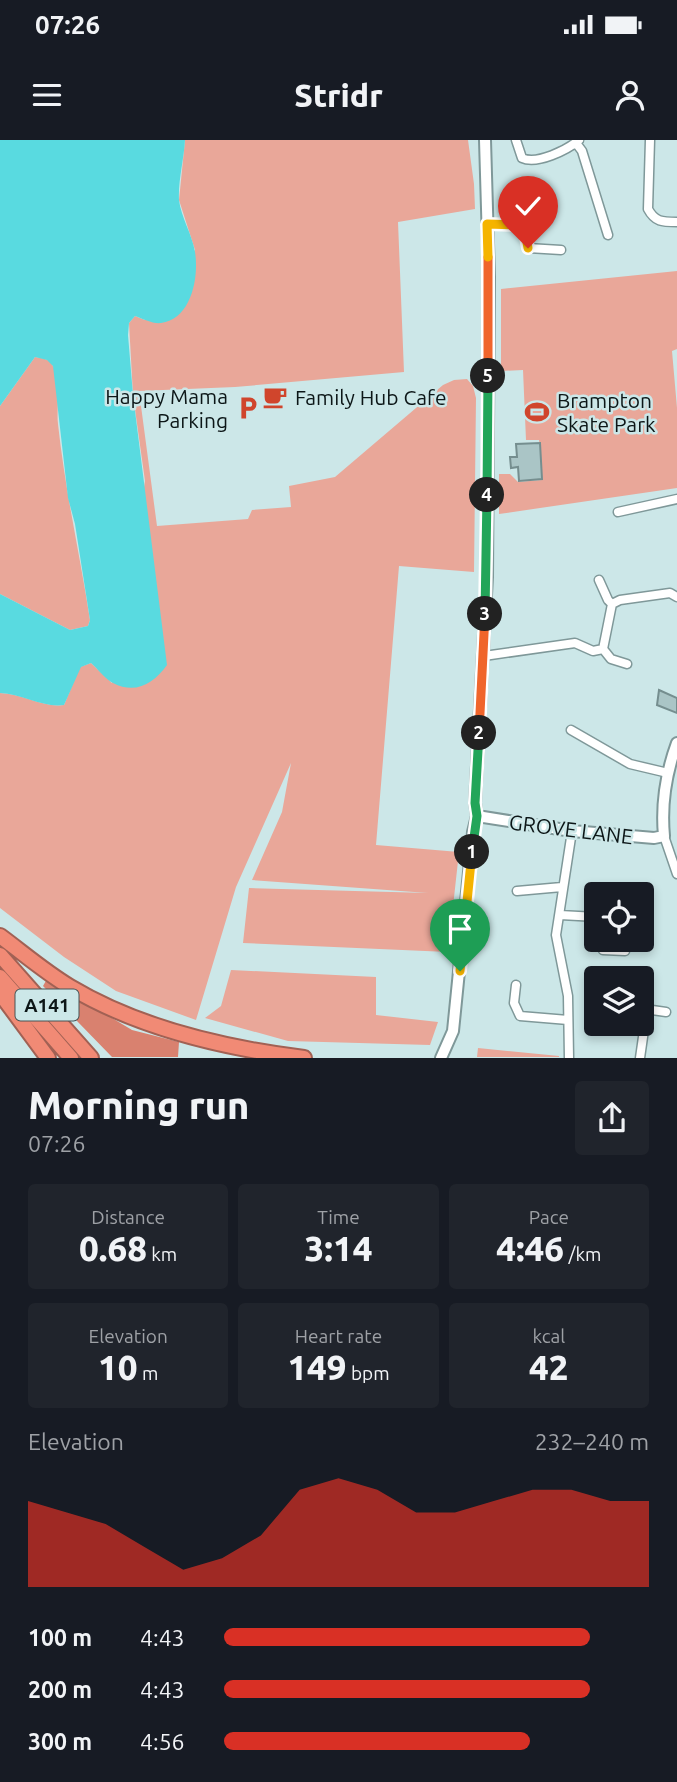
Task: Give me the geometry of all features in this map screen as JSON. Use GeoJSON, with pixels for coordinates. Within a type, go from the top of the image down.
{"type":"FeatureCollection","features":[{"type":"Feature","properties":{"kind":"highway"},"geometry":{"type":"LineString","coordinates":[[0,936],[69,986],[134,1020],[228,1046],[304,1058]]}},
{"type":"Feature","properties":{"kind":"highway","name":"A141"},"geometry":{"type":"LineString","coordinates":[[0,955],[91,1058]]}},
{"type":"Feature","properties":{"kind":"highway","name":"A141"},"geometry":{"type":"LineString","coordinates":[[0,977],[71,1058]]}},
{"type":"Feature","properties":{"kind":"highway"},"geometry":{"type":"LineString","coordinates":[[0,993],[48,1058]]}},
{"type":"Feature","properties":{"kind":"main road"},"geometry":{"type":"LineString","coordinates":[[441,1057],[453,1031],[473,832],[477,816],[475,803],[487,577],[485,140]]}},
{"type":"Feature","properties":{"kind":"main road"},"geometry":{"type":"LineString","coordinates":[[664,836],[662,815],[668,773],[677,743]]}},
{"type":"Feature","properties":{"kind":"main road","name":"GROVE LANE"},"geometry":{"type":"LineString","coordinates":[[477,816],[572,831],[654,838],[664,836]]}},
{"type":"Feature","properties":{"kind":"street"},"geometry":{"type":"LineString","coordinates":[[516,140],[522,158],[527,160],[547,156],[577,142],[608,235]]}},
{"type":"Feature","properties":{"kind":"street"},"geometry":{"type":"LineString","coordinates":[[650,140],[648,209],[653,219],[660,222],[677,222]]}},
{"type":"Feature","properties":{"kind":"street"},"geometry":{"type":"LineString","coordinates":[[487,224],[514,225],[525,232],[528,248],[561,250]]}},
{"type":"Feature","properties":{"kind":"street"},"geometry":{"type":"LineString","coordinates":[[618,512],[677,499]]}},
{"type":"Feature","properties":{"kind":"street"},"geometry":{"type":"LineString","coordinates":[[599,580],[612,604]]}},
{"type":"Feature","properties":{"kind":"street"},"geometry":{"type":"LineString","coordinates":[[627,664],[611,659],[603,649],[612,604],[620,600],[670,593],[677,597]]}},
{"type":"Feature","properties":{"kind":"street"},"geometry":{"type":"LineString","coordinates":[[484,656],[575,643],[593,651],[603,649]]}},
{"type":"Feature","properties":{"kind":"street"},"geometry":{"type":"LineString","coordinates":[[572,730],[631,764],[668,773]]}},
{"type":"Feature","properties":{"kind":"street"},"geometry":{"type":"LineString","coordinates":[[569,1058],[568,996],[556,935],[572,831]]}},
{"type":"Feature","properties":{"kind":"street"},"geometry":{"type":"LineString","coordinates":[[664,836],[677,874]]}},
{"type":"Feature","properties":{"kind":"street"},"geometry":{"type":"LineString","coordinates":[[517,891],[562,887]]}},
{"type":"Feature","properties":{"kind":"street"},"geometry":{"type":"LineString","coordinates":[[560,915],[584,916]]}},
{"type":"Feature","properties":{"kind":"street"},"geometry":{"type":"LineString","coordinates":[[516,985],[514,1003],[520,1016],[568,1020]]}},
{"type":"Feature","properties":{"kind":"street"},"geometry":{"type":"LineString","coordinates":[[654,1010],[666,1012]]}},
{"type":"Feature","properties":{"kind":"street"},"geometry":{"type":"LineString","coordinates":[[640,1058],[642,1036]]}},
{"type":"Feature","properties":{"kind":"shaded area"},"geometry":{"type":"Polygon","coordinates":[[[185,140],[468,140],[475,209],[398,222],[404,372],[235,387],[139,391],[157,526],[248,519],[252,510],[291,507],[289,486],[335,477],[443,385],[454,380],[467,379],[473,386],[476,398],[474,572],[399,566],[376,845],[459,852],[448,952],[243,943],[249,888],[428,893],[252,880],[282,812],[291,763],[236,887],[196,1020],[116,991],[64,957],[0,908],[0,693],[49,705],[64,705],[80,667],[91,663],[112,683],[145,481],[133,395],[129,323],[135,316],[145,320],[195,250],[179,200],[185,140]]]}},
{"type":"Feature","properties":{"kind":"shaded area"},"geometry":{"type":"Polygon","coordinates":[[[677,271],[677,349],[672,351],[677,408],[677,488],[499,514],[499,474],[510,474],[518,482],[542,480],[539,440],[526,440],[523,370],[501,371],[501,289],[677,271]]]}},
{"type":"Feature","properties":{"kind":"shaded area"},"geometry":{"type":"Polygon","coordinates":[[[35,357],[50,362],[56,372],[61,449],[90,620],[88,626],[70,630],[0,594],[0,406],[35,357]]]}},
{"type":"Feature","properties":{"kind":"shaded area"},"geometry":{"type":"Polygon","coordinates":[[[231,970],[376,977],[376,1015],[438,1022],[430,1045],[288,1041],[205,1018],[221,1006],[231,970]]]}},
{"type":"Feature","properties":{"kind":"shaded area"},"geometry":{"type":"Polygon","coordinates":[[[47,979],[132,1030],[179,1042],[178,1057],[112,1057],[43,986],[47,979]]]}},
{"type":"Feature","properties":{"kind":"shaded area"},"geometry":{"type":"Polygon","coordinates":[[[478,1048],[559,1056],[559,1057],[477,1057],[478,1048]]]}},
{"type":"Feature","properties":{"kind":"water"},"geometry":{"type":"Polygon","coordinates":[[[0,140],[185,140],[179,200],[195,252],[196,273],[191,295],[180,314],[172,320],[158,323],[135,316],[129,323],[128,335],[167,665],[150,682],[129,688],[110,681],[91,663],[81,667],[64,705],[48,705],[0,693],[0,594],[70,630],[88,626],[90,620],[75,524],[68,498],[53,366],[47,360],[35,357],[0,406],[0,140]]]}},
{"type":"Feature","properties":{"kind":"building"},"geometry":{"type":"Polygon","coordinates":[[[540,443],[542,479],[519,481],[518,467],[511,468],[510,457],[517,457],[516,444],[540,443]]]}},
{"type":"Feature","properties":{"kind":"building"},"geometry":{"type":"Polygon","coordinates":[[[659,690],[677,698],[677,713],[657,705],[659,690]]]}},
{"type":"Feature","properties":{"kind":"place","name":"Family Hub Cafe"},"geometry":{"type":"Point","coordinates":[275,397]}},
{"type":"Feature","properties":{"kind":"place","name":"Happy Mama Parking"},"geometry":{"type":"Point","coordinates":[248,408]}},
{"type":"Feature","properties":{"kind":"place","name":"Brampton Skate Park"},"geometry":{"type":"Point","coordinates":[537,412]}},
{"type":"Feature","properties":{"kind":"route"},"geometry":{"type":"LineString","coordinates":[[460,971],[473,832],[477,816],[475,803],[487,577],[487,224],[514,225],[525,232],[528,248]]}}]}
